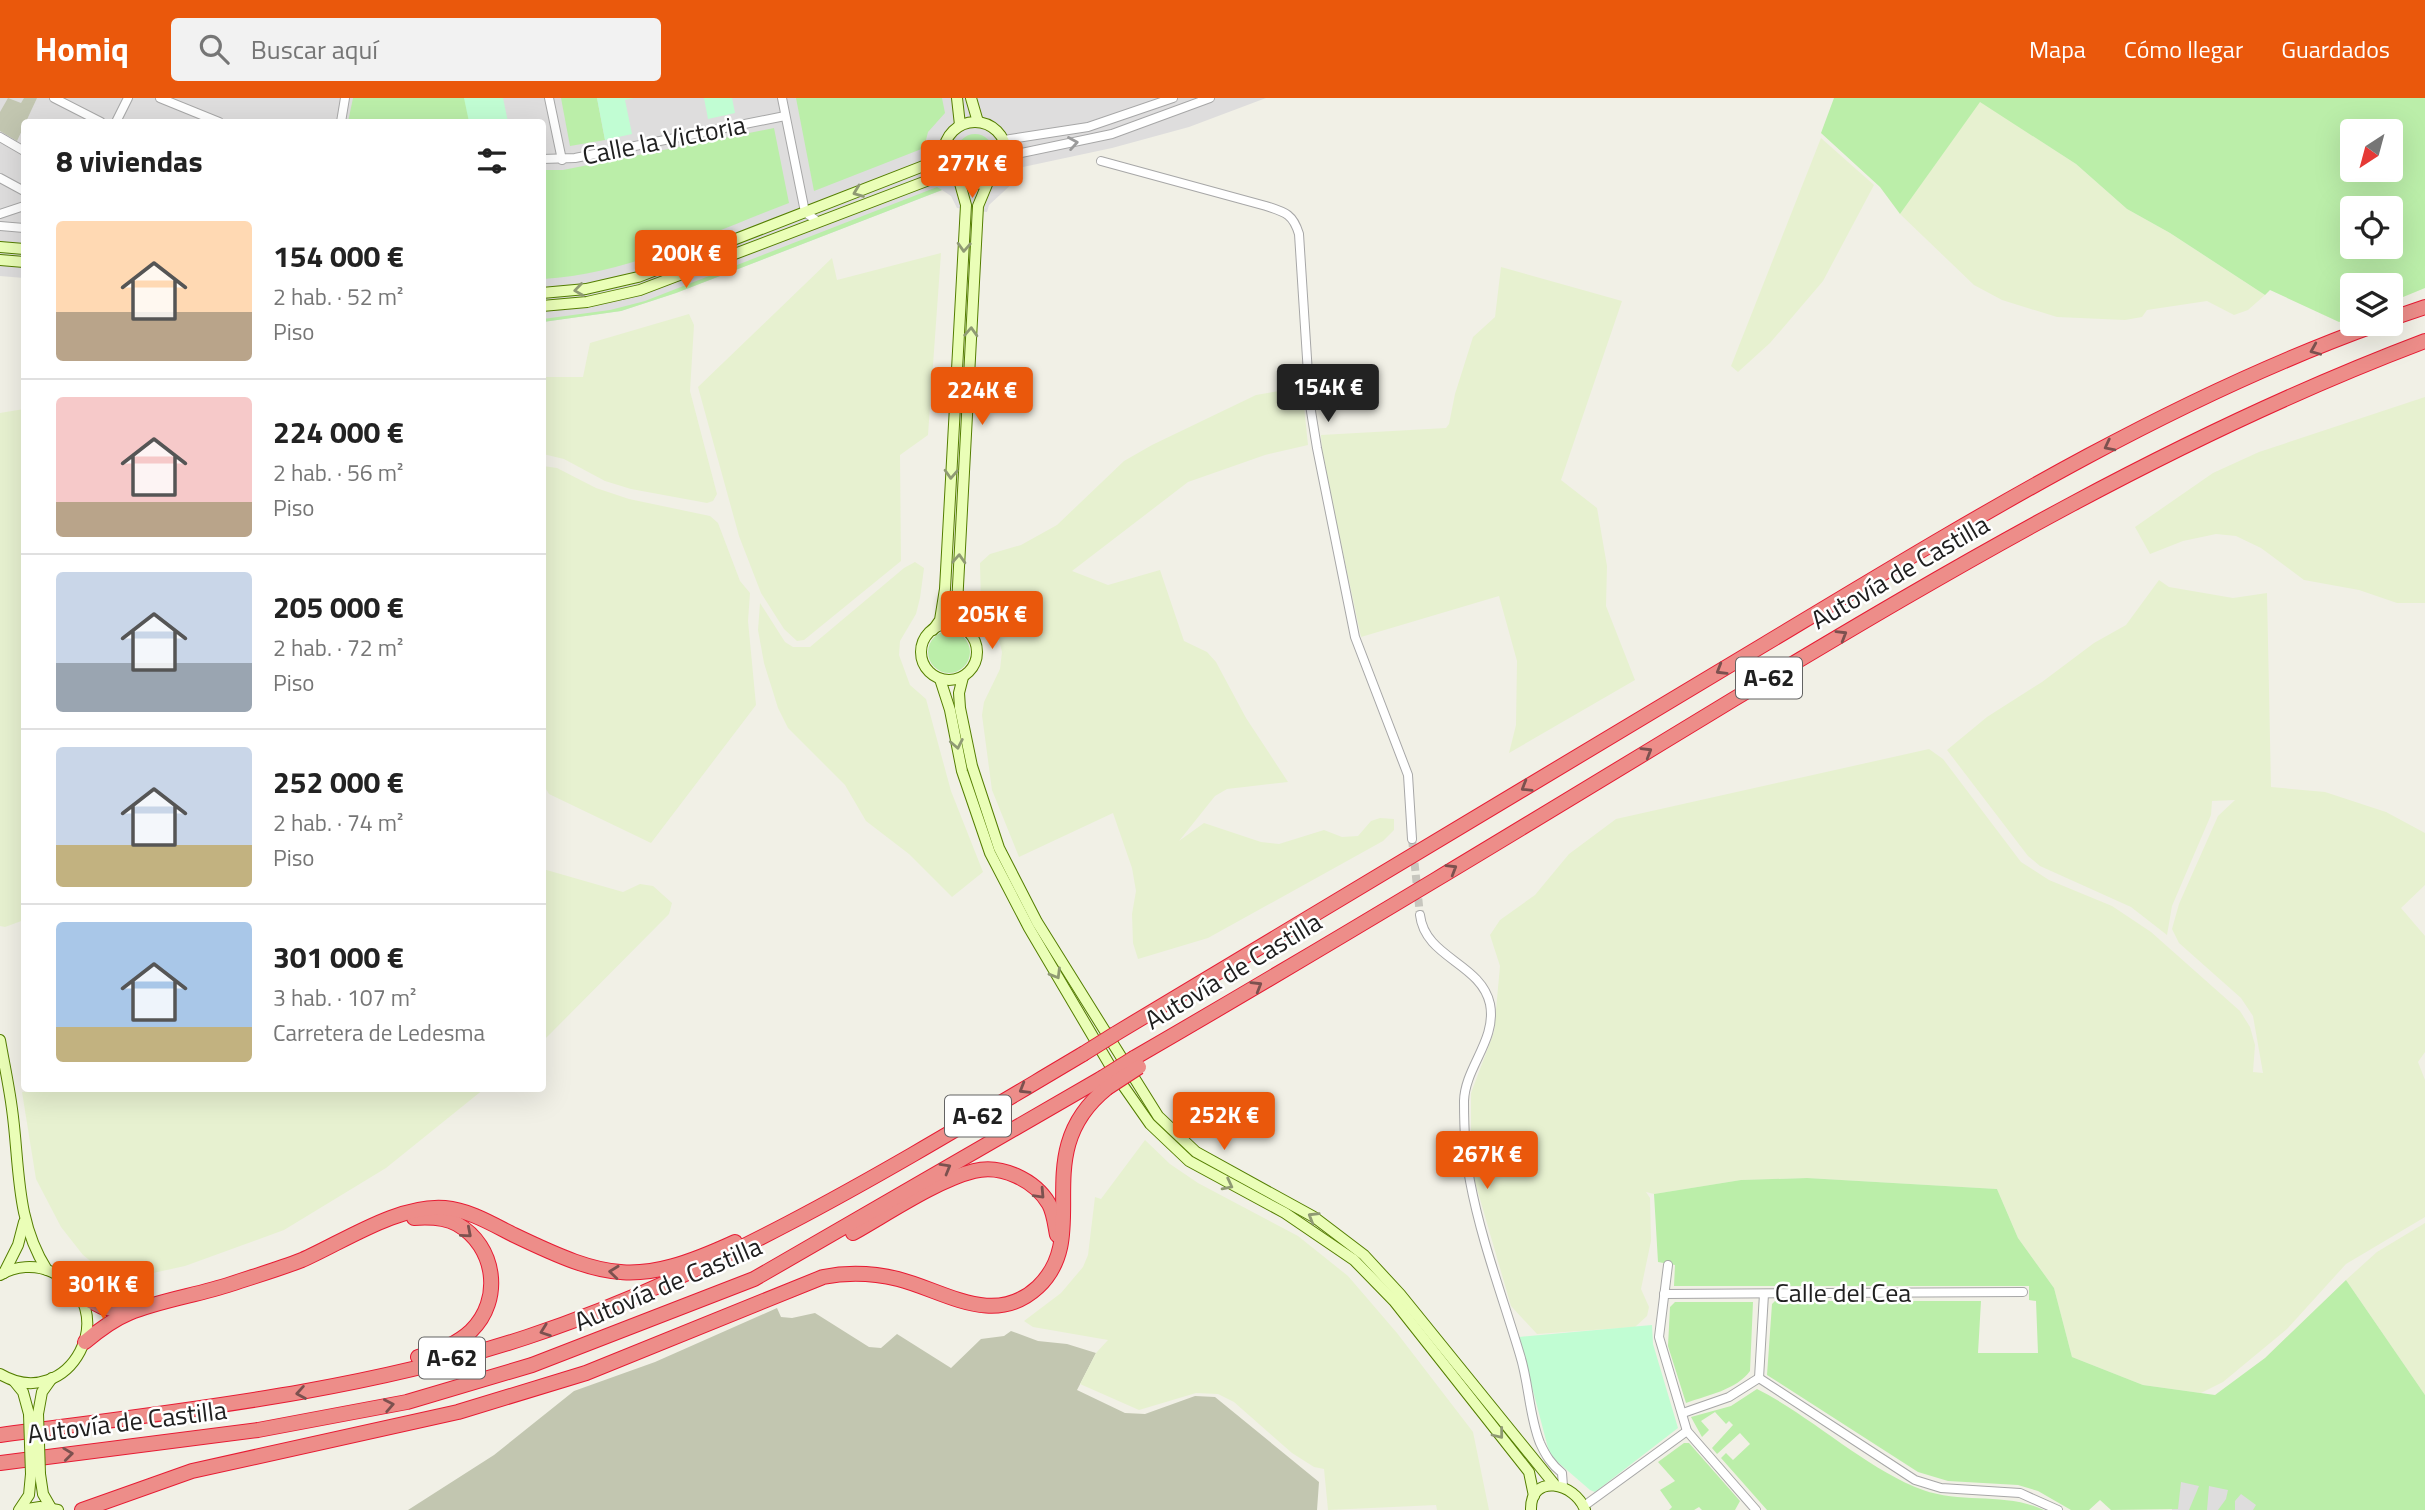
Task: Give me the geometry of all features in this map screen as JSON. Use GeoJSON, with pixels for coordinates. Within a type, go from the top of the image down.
{"type":"FeatureCollection","features":[{"type":"Feature","properties":{"kind":"highway"},"geometry":{"type":"LineString","coordinates":[[2403,315],[2425,307]]}},
{"type":"Feature","properties":{"kind":"highway","name":"Autovía de Castilla"},"geometry":{"type":"LineString","coordinates":[[0,1435],[251,1401],[338,1386],[525,1338],[627,1301],[707,1266],[873,1178],[1863,585],[2056,473],[2218,392],[2350,336]]}},
{"type":"Feature","properties":{"kind":"highway","name":"Autovía de Castilla"},"geometry":{"type":"LineString","coordinates":[[0,1463],[307,1421],[407,1402],[532,1365],[754,1279],[1105,1083],[1223,1006],[1885,608],[2071,502],[2284,397],[2425,341]]}},
{"type":"Feature","properties":{"kind":"highway"},"geometry":{"type":"LineString","coordinates":[[82,1510],[138,1489],[253,1456],[458,1412],[586,1373],[823,1277],[863,1273],[899,1279],[977,1306],[997,1307],[1013,1303],[1040,1285],[1057,1256],[1064,1214],[1062,1173],[1070,1132],[1105,1083]]}},
{"type":"Feature","properties":{"kind":"highway"},"geometry":{"type":"LineString","coordinates":[[532,1365],[641,1332],[759,1283],[959,1176],[976,1170],[1010,1173],[1027,1181],[1049,1204],[1059,1244]]}},
{"type":"Feature","properties":{"kind":"highway"},"geometry":{"type":"LineString","coordinates":[[85,1342],[110,1322],[131,1312],[228,1285],[298,1261],[404,1213],[445,1208],[470,1214],[586,1268],[631,1274],[679,1265],[704,1256],[873,1178]]}},
{"type":"Feature","properties":{"kind":"highway"},"geometry":{"type":"LineString","coordinates":[[338,1386],[455,1343],[472,1329],[484,1312],[493,1283],[490,1266],[479,1245],[456,1224],[439,1219],[407,1219],[356,1235]]}},
{"type":"Feature","properties":{"kind":"highway"},"geometry":{"type":"LineString","coordinates":[[79,1295],[102,1307],[131,1312]]}},
{"type":"Feature","properties":{"kind":"highway"},"geometry":{"type":"LineString","coordinates":[[110,1510],[138,1489]]}},
{"type":"Feature","properties":{"kind":"main road"},"geometry":{"type":"LineString","coordinates":[[957,98],[960,125]]}},
{"type":"Feature","properties":{"kind":"main road"},"geometry":{"type":"LineString","coordinates":[[971,98],[978,122]]}},
{"type":"Feature","properties":{"kind":"main road"},"geometry":{"type":"LineString","coordinates":[[546,306],[587,302],[640,290],[817,221],[954,176],[973,184],[988,182],[999,174],[1007,156],[1004,140],[994,128],[978,122],[960,125],[947,139],[944,158],[954,176],[966,205],[944,597],[940,620],[925,638],[922,650],[923,662],[929,672],[940,679],[963,677]]}},
{"type":"Feature","properties":{"kind":"main road"},"geometry":{"type":"LineString","coordinates":[[546,293],[586,289],[638,277],[944,158]]}},
{"type":"Feature","properties":{"kind":"main road"},"geometry":{"type":"LineString","coordinates":[[961,627],[957,605],[978,206],[988,182]]}},
{"type":"Feature","properties":{"kind":"main road"},"geometry":{"type":"LineString","coordinates":[[0,247],[21,250]]}},
{"type":"Feature","properties":{"kind":"main road"},"geometry":{"type":"LineString","coordinates":[[0,260],[21,262]]}},
{"type":"Feature","properties":{"kind":"main road"},"geometry":{"type":"LineString","coordinates":[[933,629],[952,625],[961,627],[971,635],[976,645],[977,657],[972,669],[963,677],[959,693],[960,708],[972,766],[999,848],[1037,922],[1125,1068],[1158,1116],[1196,1152],[1314,1217],[1364,1255],[1400,1294],[1558,1485],[1584,1508]]}},
{"type":"Feature","properties":{"kind":"main road"},"geometry":{"type":"LineString","coordinates":[[940,679],[950,709],[962,771],[990,853],[1029,928],[1135,1104],[1159,1134],[1189,1161],[1293,1218],[1354,1260],[1394,1301],[1529,1472],[1534,1496],[1531,1510]]}},
{"type":"Feature","properties":{"kind":"main road"},"geometry":{"type":"LineString","coordinates":[[0,1040],[12,1107],[24,1222],[32,1244],[47,1270]]}},
{"type":"Feature","properties":{"kind":"main road"},"geometry":{"type":"LineString","coordinates":[[2,1274],[18,1245],[24,1222]]}},
{"type":"Feature","properties":{"kind":"main road"},"geometry":{"type":"LineString","coordinates":[[0,1374],[14,1381],[27,1383],[52,1378],[67,1370],[78,1357],[85,1342],[87,1318],[79,1295],[71,1284],[47,1270],[18,1268],[2,1274]]}},
{"type":"Feature","properties":{"kind":"main road"},"geometry":{"type":"LineString","coordinates":[[33,1414],[41,1392],[52,1378]]}},
{"type":"Feature","properties":{"kind":"main road"},"geometry":{"type":"LineString","coordinates":[[14,1381],[23,1392],[33,1414],[36,1474],[43,1494],[55,1509]]}},
{"type":"Feature","properties":{"kind":"main road"},"geometry":{"type":"LineString","coordinates":[[20,1510],[29,1496],[36,1474]]}},
{"type":"Feature","properties":{"kind":"main road"},"geometry":{"type":"LineString","coordinates":[[1534,1496],[1544,1487],[1558,1485]]}},
{"type":"Feature","properties":{"kind":"main road"},"geometry":{"type":"LineString","coordinates":[[20,1510],[55,1509]]}},
{"type":"Feature","properties":{"kind":"street"},"geometry":{"type":"LineString","coordinates":[[54,98],[95,119]]}},
{"type":"Feature","properties":{"kind":"street"},"geometry":{"type":"LineString","coordinates":[[118,119],[128,98]]}},
{"type":"Feature","properties":{"kind":"street"},"geometry":{"type":"LineString","coordinates":[[160,98],[212,119]]}},
{"type":"Feature","properties":{"kind":"street"},"geometry":{"type":"LineString","coordinates":[[342,119],[345,98]]}},
{"type":"Feature","properties":{"kind":"street"},"geometry":{"type":"LineString","coordinates":[[550,98],[562,160]]}},
{"type":"Feature","properties":{"kind":"street"},"geometry":{"type":"LineString","coordinates":[[782,98],[806,212],[817,221]]}},
{"type":"Feature","properties":{"kind":"street"},"geometry":{"type":"LineString","coordinates":[[1004,140],[1088,127],[1173,98]]}},
{"type":"Feature","properties":{"kind":"street"},"geometry":{"type":"LineString","coordinates":[[1007,156],[1112,134],[1210,98]]}},
{"type":"Feature","properties":{"kind":"street","name":"Calle la Victoria"},"geometry":{"type":"LineString","coordinates":[[546,159],[562,160],[786,116]]}},
{"type":"Feature","properties":{"kind":"street"},"geometry":{"type":"LineString","coordinates":[[0,137],[21,149]]}},
{"type":"Feature","properties":{"kind":"street"},"geometry":{"type":"LineString","coordinates":[[1101,161],[1266,206],[1291,214],[1296,221],[1310,405],[1317,448],[1356,637],[1408,775],[1412,839]]}},
{"type":"Feature","properties":{"kind":"street"},"geometry":{"type":"LineString","coordinates":[[0,178],[21,189]]}},
{"type":"Feature","properties":{"kind":"street"},"geometry":{"type":"LineString","coordinates":[[0,214],[21,207]]}},
{"type":"Feature","properties":{"kind":"street"},"geometry":{"type":"LineString","coordinates":[[0,226],[21,228]]}},
{"type":"Feature","properties":{"kind":"street"},"geometry":{"type":"LineString","coordinates":[[1420,915],[1422,927],[1430,940],[1475,978],[1490,1004],[1488,1033],[1465,1088],[1466,1160],[1472,1190],[1521,1357],[1539,1440],[1548,1461],[1562,1473],[1558,1485]]}},
{"type":"Feature","properties":{"kind":"street"},"geometry":{"type":"LineString","coordinates":[[1668,1265],[1659,1337],[1687,1431],[1752,1509]]}},
{"type":"Feature","properties":{"kind":"street","name":"Calle del Cea"},"geometry":{"type":"LineString","coordinates":[[1664,1294],[2023,1292]]}},
{"type":"Feature","properties":{"kind":"street"},"geometry":{"type":"LineString","coordinates":[[1759,1378],[1764,1294]]}},
{"type":"Feature","properties":{"kind":"street"},"geometry":{"type":"LineString","coordinates":[[1683,1413],[1729,1397],[1759,1378]]}},
{"type":"Feature","properties":{"kind":"street"},"geometry":{"type":"LineString","coordinates":[[1759,1378],[1915,1480],[1941,1488],[2020,1493],[2058,1510]]}},
{"type":"Feature","properties":{"kind":"street"},"geometry":{"type":"LineString","coordinates":[[1584,1508],[1687,1431]]}},
{"type":"Feature","properties":{"kind":"shaded area"},"geometry":{"type":"Polygon","coordinates":[[[0,98],[1266,98],[1189,127],[1112,148],[1023,167],[1014,182],[989,205],[987,212],[957,208],[951,196],[942,190],[676,293],[621,311],[546,322],[546,119],[21,119],[21,278],[0,276],[0,98]]]}},
{"type":"Feature","properties":{"kind":"shaded area"},"geometry":{"type":"Polygon","coordinates":[[[8,98],[21,103],[24,98],[37,98],[27,119],[21,119],[21,132],[17,141],[0,131],[0,112],[8,98]]]}},
{"type":"Feature","properties":{"kind":"shaded area"},"geometry":{"type":"Polygon","coordinates":[[[1980,101],[2076,164],[2127,209],[2170,233],[2265,295],[2248,310],[2234,315],[2207,301],[2147,310],[2142,317],[2125,320],[2057,317],[2002,300],[1974,285],[1900,214],[1980,101]]]}},
{"type":"Feature","properties":{"kind":"shaded area"},"geometry":{"type":"Polygon","coordinates":[[[1821,138],[1874,185],[1823,281],[1770,343],[1738,372],[1731,366],[1821,138]]]}},
{"type":"Feature","properties":{"kind":"shaded area"},"geometry":{"type":"Polygon","coordinates":[[[941,253],[928,435],[900,455],[901,561],[804,640],[797,641],[784,629],[761,593],[739,536],[698,387],[832,258],[837,280],[941,253]]]}},
{"type":"Feature","properties":{"kind":"shaded area"},"geometry":{"type":"Polygon","coordinates":[[[1501,267],[1622,301],[1561,480],[1597,508],[1607,566],[1606,606],[1635,680],[1509,753],[1516,725],[1517,661],[1499,596],[1361,637],[1322,455],[1321,435],[1446,428],[1473,337],[1495,317],[1501,267]]]}},
{"type":"Feature","properties":{"kind":"shaded area"},"geometry":{"type":"Polygon","coordinates":[[[689,314],[694,325],[690,391],[717,494],[713,501],[707,503],[631,489],[605,481],[564,459],[546,455],[546,377],[583,377],[590,343],[689,314]]]}},
{"type":"Feature","properties":{"kind":"shaded area"},"geometry":{"type":"Polygon","coordinates":[[[1302,387],[1308,445],[1265,455],[1188,482],[1072,571],[1108,585],[1160,570],[1184,641],[1207,652],[1216,662],[1246,718],[1288,782],[1227,789],[1215,796],[1179,841],[1204,823],[1261,842],[1279,844],[1324,830],[1342,837],[1358,836],[1371,821],[1380,818],[1394,819],[1394,830],[1383,841],[1208,938],[1138,959],[1133,943],[1132,914],[1136,891],[1132,868],[1113,813],[1019,857],[992,790],[982,715],[984,702],[1000,669],[1002,652],[997,632],[981,604],[980,563],[990,554],[1021,545],[1057,525],[1124,461],[1152,445],[1256,395],[1302,387]]]}},
{"type":"Feature","properties":{"kind":"shaded area"},"geometry":{"type":"Polygon","coordinates":[[[2425,397],[2425,603],[2397,603],[2359,590],[2304,580],[2261,548],[2236,536],[2216,534],[2183,541],[2150,554],[2135,527],[2213,473],[2259,452],[2425,397]]]}},
{"type":"Feature","properties":{"kind":"shaded area"},"geometry":{"type":"Polygon","coordinates":[[[21,410],[21,921],[5,927],[0,926],[0,413],[21,410]]]}},
{"type":"Feature","properties":{"kind":"shaded area"},"geometry":{"type":"Polygon","coordinates":[[[546,466],[557,468],[596,488],[629,499],[710,516],[718,523],[740,581],[750,593],[748,621],[756,705],[651,843],[549,794],[546,789],[546,466]]]}},
{"type":"Feature","properties":{"kind":"shaded area"},"geometry":{"type":"Polygon","coordinates":[[[915,562],[924,568],[920,598],[916,614],[900,641],[899,655],[910,685],[926,699],[951,791],[983,872],[952,897],[909,854],[866,821],[845,785],[788,728],[778,708],[764,663],[758,630],[760,603],[785,642],[793,647],[810,647],[904,568],[915,562]]]}},
{"type":"Feature","properties":{"kind":"shaded area"},"geometry":{"type":"Polygon","coordinates":[[[2159,580],[2169,587],[2233,598],[2267,593],[2271,787],[2325,792],[2386,812],[2425,833],[2425,885],[2401,908],[2425,936],[2425,1052],[2418,1062],[2425,1080],[2425,1217],[2346,1264],[2287,1329],[2223,1382],[2201,1393],[2143,1385],[2072,1357],[2054,1288],[2018,1238],[1997,1189],[1807,1178],[1741,1180],[1654,1194],[1646,1192],[1650,1198],[1651,1241],[1641,1289],[1649,1307],[1647,1316],[1635,1327],[1537,1334],[1511,1306],[1471,1168],[1471,1093],[1494,1032],[1500,966],[1490,935],[1500,920],[1535,895],[1569,854],[1616,819],[1929,749],[1943,759],[2021,862],[2049,880],[2112,906],[2151,932],[2240,1011],[2250,1027],[2255,1045],[2253,1072],[2263,1073],[2253,1016],[2241,998],[2179,943],[2172,929],[2179,904],[2218,816],[2235,800],[2212,801],[2211,815],[2172,906],[2167,935],[2131,907],[2040,866],[2028,856],[1947,750],[1987,717],[2042,682],[2094,643],[2126,625],[2159,580]]]}},
{"type":"Feature","properties":{"kind":"shaded area"},"geometry":{"type":"Polygon","coordinates":[[[546,870],[623,892],[640,884],[653,886],[672,903],[669,914],[546,1038],[546,870]]]}},
{"type":"Feature","properties":{"kind":"shaded area"},"geometry":{"type":"Polygon","coordinates":[[[22,1092],[480,1092],[386,1168],[284,1230],[185,1266],[130,1278],[104,1272],[83,1255],[61,1227],[36,1179],[22,1092]]]}},
{"type":"Feature","properties":{"kind":"shaded area"},"geometry":{"type":"Polygon","coordinates":[[[1145,1140],[1170,1164],[1198,1183],[1298,1236],[1348,1276],[1397,1333],[1473,1432],[1489,1510],[1437,1510],[1436,1505],[1328,1510],[1324,1469],[1314,1467],[1292,1453],[1234,1402],[1218,1394],[1196,1393],[1139,1410],[1080,1384],[1096,1353],[1108,1340],[1033,1327],[1024,1321],[1061,1293],[1083,1267],[1088,1255],[1095,1197],[1101,1199],[1145,1140]]]}},
{"type":"Feature","properties":{"kind":"shaded area"},"geometry":{"type":"Polygon","coordinates":[[[2425,1223],[2425,1395],[2346,1280],[2377,1252],[2425,1223]]]}},
{"type":"Feature","properties":{"kind":"shaded area"},"geometry":{"type":"Polygon","coordinates":[[[777,1308],[781,1317],[792,1318],[815,1313],[869,1347],[881,1348],[897,1334],[951,1368],[981,1339],[1004,1336],[1011,1331],[1038,1341],[1067,1344],[1096,1353],[1077,1390],[1125,1413],[1145,1414],[1195,1396],[1215,1397],[1319,1482],[1317,1510],[408,1510],[494,1455],[574,1391],[655,1362],[777,1308]]]}},
{"type":"Feature","properties":{"kind":"shaded area"},"geometry":{"type":"Polygon","coordinates":[[[2169,1468],[2185,1468],[2282,1510],[2172,1510],[2169,1468]]]}},
{"type":"Feature","properties":{"kind":"green space"},"geometry":{"type":"Polygon","coordinates":[[[353,98],[485,98],[477,119],[349,119],[353,98]]]}},
{"type":"Feature","properties":{"kind":"green space"},"geometry":{"type":"Polygon","coordinates":[[[464,98],[503,98],[507,119],[468,119],[464,98]]]}},
{"type":"Feature","properties":{"kind":"green space"},"geometry":{"type":"Polygon","coordinates":[[[561,98],[597,98],[605,140],[570,146],[561,98]]]}},
{"type":"Feature","properties":{"kind":"green space"},"geometry":{"type":"Polygon","coordinates":[[[597,98],[634,98],[625,100],[632,134],[605,140],[597,98]]]}},
{"type":"Feature","properties":{"kind":"green space"},"geometry":{"type":"Polygon","coordinates":[[[704,98],[732,98],[735,113],[708,119],[704,98]]]}},
{"type":"Feature","properties":{"kind":"green space"},"geometry":{"type":"Polygon","coordinates":[[[796,98],[942,98],[945,113],[928,132],[924,148],[814,191],[796,98]]]}},
{"type":"Feature","properties":{"kind":"green space"},"geometry":{"type":"Polygon","coordinates":[[[1834,98],[2425,98],[2425,288],[2403,297],[2403,273],[2340,273],[2339,322],[2270,290],[2265,295],[2170,233],[2127,209],[2076,164],[1980,102],[1900,214],[1880,187],[1821,133],[1834,98]]]}},
{"type":"Feature","properties":{"kind":"green space"},"geometry":{"type":"Polygon","coordinates":[[[774,128],[789,203],[638,261],[575,276],[546,279],[546,170],[563,170],[774,128]]]}},
{"type":"Feature","properties":{"kind":"green space"},"geometry":{"type":"Polygon","coordinates":[[[975,134],[988,139],[993,152],[988,165],[975,170],[962,165],[957,152],[962,139],[975,134]]]}},
{"type":"Feature","properties":{"kind":"green space"},"geometry":{"type":"Polygon","coordinates":[[[937,187],[942,190],[676,293],[621,311],[546,322],[546,319],[610,310],[645,301],[937,187]]]}},
{"type":"Feature","properties":{"kind":"green space"},"geometry":{"type":"Polygon","coordinates":[[[949,631],[964,637],[970,652],[964,667],[949,673],[934,667],[928,652],[934,637],[949,631]]]}},
{"type":"Feature","properties":{"kind":"green space"},"geometry":{"type":"Polygon","coordinates":[[[1807,1178],[1997,1189],[2018,1238],[2054,1288],[2072,1357],[2143,1385],[2215,1395],[2265,1358],[2346,1280],[2425,1395],[2425,1510],[2253,1510],[2256,1505],[2241,1494],[2235,1501],[2235,1510],[2218,1510],[2226,1499],[2228,1490],[2209,1486],[2207,1510],[2189,1510],[2199,1486],[2181,1482],[2178,1509],[2111,1510],[2100,1500],[2089,1510],[2071,1510],[2038,1491],[2018,1485],[1948,1481],[1918,1472],[1767,1375],[1772,1304],[1775,1301],[1981,1301],[1978,1353],[2038,1353],[2036,1301],[2029,1300],[2029,1286],[1674,1286],[1675,1265],[1658,1262],[1654,1194],[1741,1180],[1807,1178]]]}},
{"type":"Feature","properties":{"kind":"green space"},"geometry":{"type":"Polygon","coordinates":[[[1675,1302],[1753,1302],[1750,1371],[1744,1378],[1721,1391],[1686,1403],[1668,1346],[1670,1307],[1675,1302]]]}},
{"type":"Feature","properties":{"kind":"green space"},"geometry":{"type":"Polygon","coordinates":[[[1652,1325],[1653,1344],[1678,1428],[1595,1492],[1553,1458],[1548,1448],[1519,1337],[1652,1325]]]}},
{"type":"Feature","properties":{"kind":"green space"},"geometry":{"type":"Polygon","coordinates":[[[1757,1389],[1798,1413],[1881,1470],[1923,1490],[1953,1496],[2015,1501],[2044,1510],[1767,1510],[1721,1458],[1726,1453],[1733,1460],[1750,1444],[1740,1433],[1717,1454],[1712,1448],[1733,1425],[1729,1421],[1726,1424],[1715,1412],[1701,1421],[1709,1430],[1702,1437],[1691,1417],[1731,1406],[1757,1389]]]}},
{"type":"Feature","properties":{"kind":"green space"},"geometry":{"type":"Polygon","coordinates":[[[1684,1443],[1689,1443],[1740,1501],[1735,1510],[1702,1510],[1699,1507],[1694,1510],[1669,1510],[1672,1507],[1660,1490],[1675,1481],[1658,1462],[1684,1443]]]}},
{"type":"Feature","properties":{"kind":"tunnel"},"geometry":{"type":"LineString","coordinates":[[1412,839],[1420,915]]}}]}
